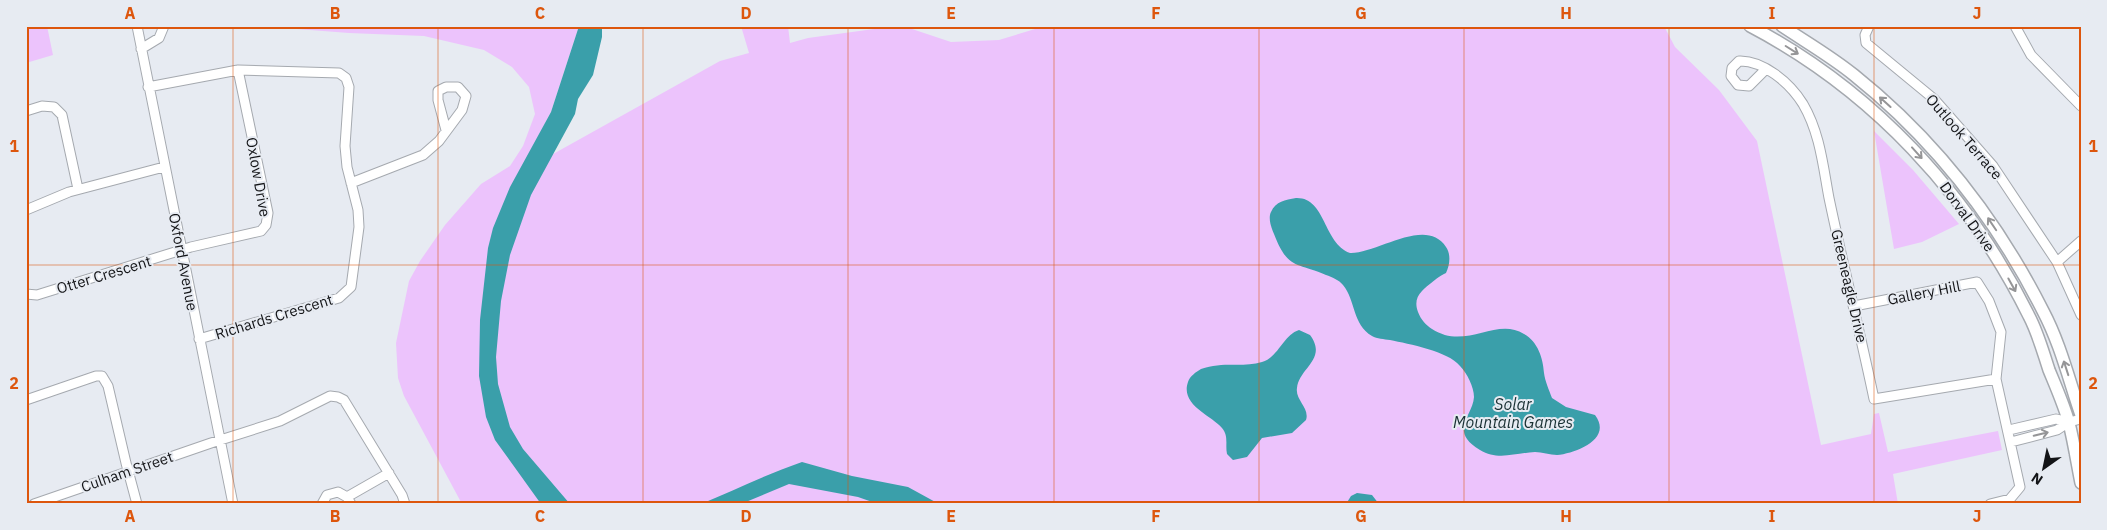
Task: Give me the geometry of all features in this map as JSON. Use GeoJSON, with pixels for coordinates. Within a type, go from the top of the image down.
{"type":"FeatureCollection","features":[{"type":"Feature","properties":{"kind":"main road","name":"Dorval Drive"},"geometry":{"type":"LineString","coordinates":[[1750,26],[1801,55],[1862,101],[1916,151],[1964,209],[1994,254],[2030,318],[2069,422],[2081,483]]}},
{"type":"Feature","properties":{"kind":"main road","name":"Dorval Drive"},"geometry":{"type":"LineString","coordinates":[[1782,26],[1854,75],[1913,127],[1950,168],[1977,203],[2012,255],[2044,312],[2064,362],[2081,415]]}},
{"type":"Feature","properties":{"kind":"street","name":"Oxford Avenue"},"geometry":{"type":"LineString","coordinates":[[137,26],[233,504]]}},
{"type":"Feature","properties":{"kind":"street"},"geometry":{"type":"LineString","coordinates":[[141,49],[159,38],[164,26]]}},
{"type":"Feature","properties":{"kind":"street","name":"Outlook Terrace"},"geometry":{"type":"LineString","coordinates":[[1869,26],[1865,35],[1866,44],[1934,99],[1993,166],[2057,262],[2081,316]]}},
{"type":"Feature","properties":{"kind":"street"},"geometry":{"type":"LineString","coordinates":[[2015,26],[2031,55],[2081,106]]}},
{"type":"Feature","properties":{"kind":"street","name":"Greeneagle Drive"},"geometry":{"type":"LineString","coordinates":[[1766,69],[1791,88],[1803,104],[1819,141],[1829,198],[1874,399],[1996,379]]}},
{"type":"Feature","properties":{"kind":"street","name":"Richards Crescent"},"geometry":{"type":"LineString","coordinates":[[148,87],[238,70],[339,73],[346,78],[350,94],[346,146],[347,167],[358,210],[358,227],[351,287],[339,298],[199,339]]}},
{"type":"Feature","properties":{"kind":"street","name":"Oxlow Drive"},"geometry":{"type":"LineString","coordinates":[[181,250],[253,234],[261,231],[266,225],[268,213],[238,70]]}},
{"type":"Feature","properties":{"kind":"street"},"geometry":{"type":"LineString","coordinates":[[351,183],[423,155],[439,141],[462,110],[466,96],[458,87],[446,87],[438,91],[438,100],[446,130]]}},
{"type":"Feature","properties":{"kind":"street"},"geometry":{"type":"LineString","coordinates":[[26,111],[42,106],[54,107],[62,115],[78,189]]}},
{"type":"Feature","properties":{"kind":"street"},"geometry":{"type":"LineString","coordinates":[[26,210],[78,189],[164,167]]}},
{"type":"Feature","properties":{"kind":"street"},"geometry":{"type":"LineString","coordinates":[[2057,262],[2081,241]]}},
{"type":"Feature","properties":{"kind":"street","name":"Otter Crescent"},"geometry":{"type":"LineString","coordinates":[[26,294],[37,295],[181,250]]}},
{"type":"Feature","properties":{"kind":"street","name":"Gallery Hill"},"geometry":{"type":"LineString","coordinates":[[1854,306],[1977,282],[1988,301],[2001,332],[1996,379],[2009,430],[2020,487],[2010,500],[1990,504]]}},
{"type":"Feature","properties":{"kind":"street"},"geometry":{"type":"LineString","coordinates":[[26,400],[96,376],[102,376],[108,386],[137,504]]}},
{"type":"Feature","properties":{"kind":"street","name":"Culham Street"},"geometry":{"type":"LineString","coordinates":[[34,504],[280,421],[330,396],[344,400],[389,473]]}},
{"type":"Feature","properties":{"kind":"street"},"geometry":{"type":"LineString","coordinates":[[2009,430],[2056,419],[2069,422]]}},
{"type":"Feature","properties":{"kind":"street"},"geometry":{"type":"LineString","coordinates":[[2011,442],[2057,430],[2069,422],[2081,419]]}},
{"type":"Feature","properties":{"kind":"street"},"geometry":{"type":"LineString","coordinates":[[322,504],[327,495],[338,492],[349,500],[389,473],[405,504]]}},
{"type":"Feature","properties":{"kind":"shaded area"},"geometry":{"type":"Polygon","coordinates":[[[26,26],[47,26],[53,55],[26,63],[26,26]]]}},
{"type":"Feature","properties":{"kind":"shaded area"},"geometry":{"type":"Polygon","coordinates":[[[286,26],[579,26],[551,112],[519,173],[720,61],[749,53],[741,26],[788,26],[790,43],[808,38],[896,26],[903,26],[951,42],[999,40],[1045,26],[1664,26],[1675,47],[1719,90],[1757,141],[1821,445],[1871,434],[1874,414],[1879,413],[1888,452],[1998,431],[2002,450],[1893,474],[1898,504],[462,504],[404,396],[398,378],[396,343],[409,281],[420,261],[445,225],[481,184],[510,166],[523,146],[535,114],[529,87],[512,67],[484,50],[424,36],[349,33],[297,29],[286,26]]]}},
{"type":"Feature","properties":{"kind":"shaded area"},"geometry":{"type":"Polygon","coordinates":[[[1874,131],[1913,170],[1959,224],[1922,242],[1894,249],[1874,131]]]}},
{"type":"Feature","properties":{"kind":"water"},"geometry":{"type":"Polygon","coordinates":[[[579,26],[602,26],[602,37],[593,75],[578,99],[575,114],[531,195],[510,255],[501,301],[496,357],[498,384],[510,427],[523,449],[570,504],[541,504],[495,440],[486,417],[479,376],[480,320],[488,248],[493,228],[510,187],[551,112],[579,26]]]}},
{"type":"Feature","properties":{"kind":"water","name":"Solar Mountain Games"},"geometry":{"type":"Polygon","coordinates":[[[1296,198],[1306,200],[1313,205],[1319,212],[1334,240],[1341,248],[1350,253],[1361,252],[1414,236],[1426,235],[1437,238],[1448,250],[1449,263],[1446,273],[1427,286],[1417,298],[1417,309],[1424,322],[1432,329],[1445,335],[1457,337],[1503,329],[1513,330],[1529,337],[1539,351],[1545,379],[1552,398],[1566,407],[1595,415],[1599,424],[1596,438],[1582,448],[1557,455],[1535,452],[1500,456],[1480,450],[1471,443],[1465,436],[1464,430],[1473,404],[1474,393],[1470,380],[1460,366],[1438,352],[1372,336],[1357,319],[1347,291],[1341,283],[1331,277],[1294,263],[1284,254],[1272,228],[1270,214],[1278,203],[1296,198]]]}},
{"type":"Feature","properties":{"kind":"water"},"geometry":{"type":"Polygon","coordinates":[[[1299,330],[1310,335],[1315,343],[1316,351],[1297,388],[1298,396],[1306,412],[1306,420],[1292,433],[1262,438],[1247,457],[1233,460],[1227,454],[1226,437],[1222,428],[1198,409],[1188,397],[1189,380],[1199,370],[1209,367],[1262,362],[1273,356],[1289,336],[1299,330]]]}},
{"type":"Feature","properties":{"kind":"water"},"geometry":{"type":"Polygon","coordinates":[[[802,462],[852,476],[908,487],[939,504],[878,504],[858,497],[789,484],[741,504],[701,504],[802,462]]]}},
{"type":"Feature","properties":{"kind":"water"},"geometry":{"type":"Polygon","coordinates":[[[1357,493],[1372,495],[1379,504],[1346,504],[1351,496],[1357,493]]]}}]}
